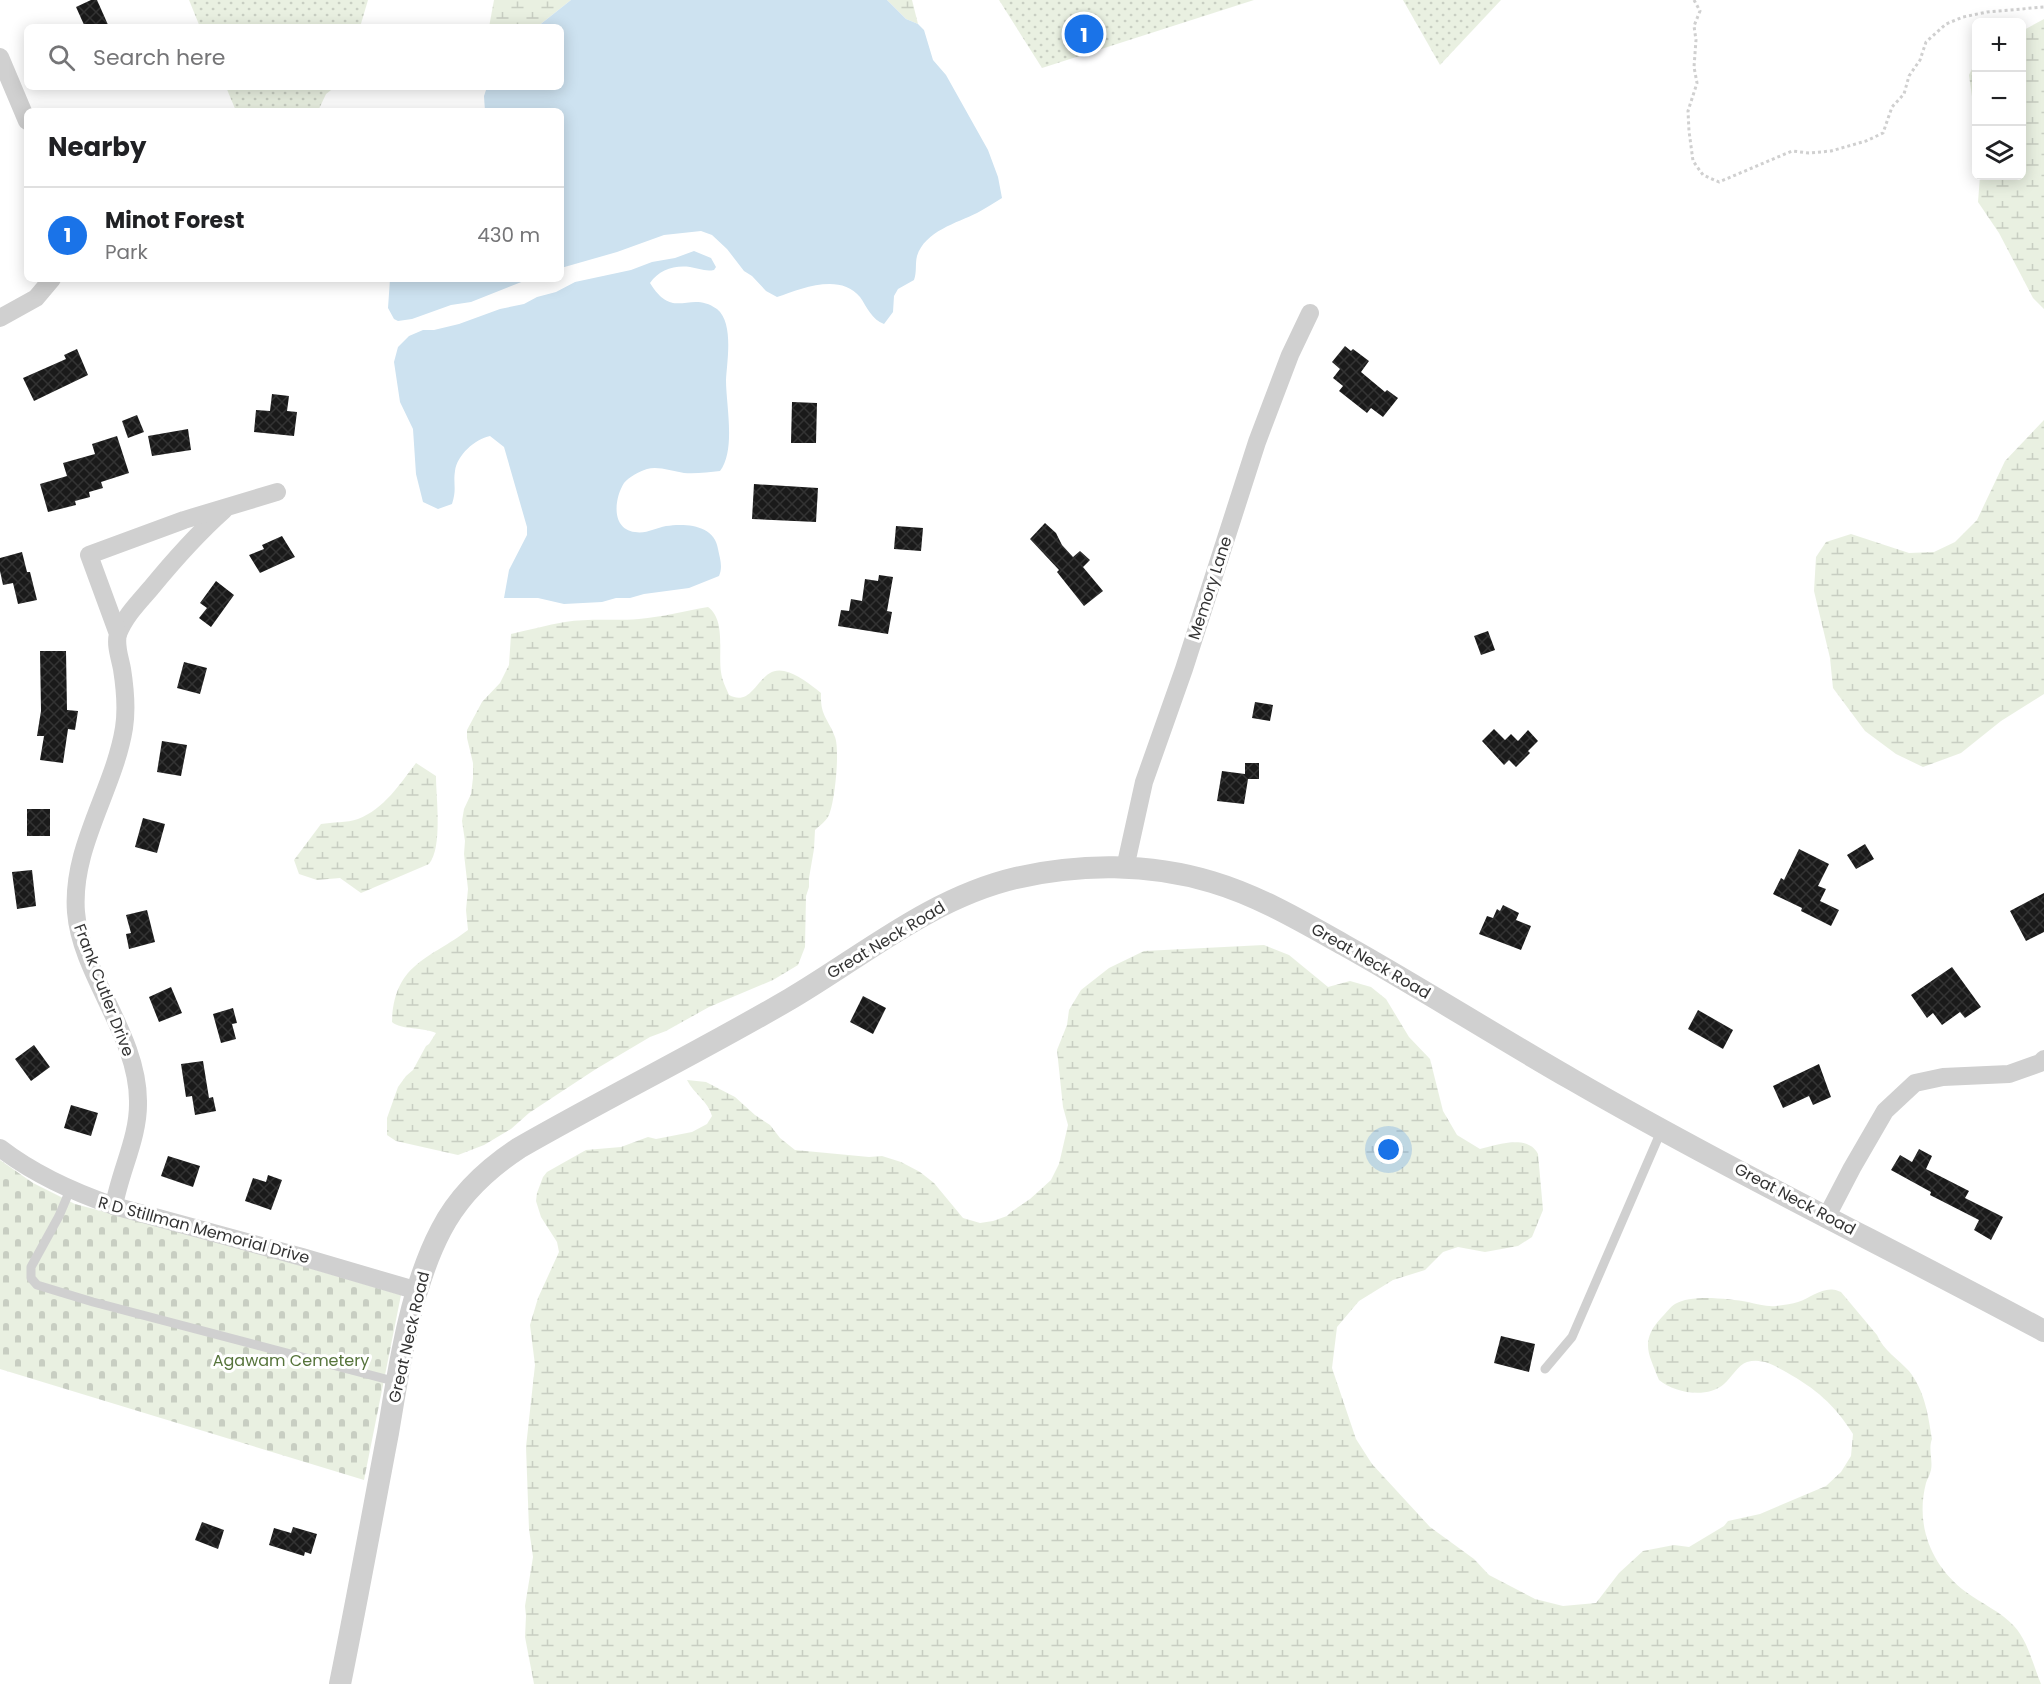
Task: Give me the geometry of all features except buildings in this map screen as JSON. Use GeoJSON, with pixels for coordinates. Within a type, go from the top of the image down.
{"type":"FeatureCollection","features":[{"type":"Feature","properties":{"kind":"street"},"geometry":{"type":"LineString","coordinates":[[0,57],[24,114]]}},
{"type":"Feature","properties":{"kind":"street"},"geometry":{"type":"LineString","coordinates":[[0,318],[36,298],[49,282]]}},
{"type":"Feature","properties":{"kind":"street","name":"Memory Lane"},"geometry":{"type":"LineString","coordinates":[[1125,868],[1144,782],[1184,669],[1257,442],[1290,355],[1310,313]]}},
{"type":"Feature","properties":{"kind":"street"},"geometry":{"type":"LineString","coordinates":[[118,634],[131,610],[196,535],[228,507],[277,492]]}},
{"type":"Feature","properties":{"kind":"street","name":"Frank Cutler Drive"},"geometry":{"type":"LineString","coordinates":[[114,1206],[118,1182],[138,1112],[137,1088],[123,1036],[81,938],[76,903],[83,852],[120,747],[124,727],[124,686],[117,645],[118,634],[89,555],[162,527],[228,507]]}},
{"type":"Feature","properties":{"kind":"street","name":"Great Neck Road"},"geometry":{"type":"LineString","coordinates":[[340,1684],[397,1382],[418,1291],[435,1241],[451,1212],[464,1195],[519,1148],[758,1018],[903,927],[948,902],[991,885],[1020,877],[1082,868],[1125,868],[1198,878],[1256,898],[1343,945],[1530,1055],[1662,1129],[2044,1331]]}},
{"type":"Feature","properties":{"kind":"street"},"geometry":{"type":"LineString","coordinates":[[1827,1216],[1885,1111],[1915,1083],[1943,1077],[2009,1074],[2040,1063],[2044,1059]]}},
{"type":"Feature","properties":{"kind":"street","name":"R D Stillman Memorial Drive"},"geometry":{"type":"LineString","coordinates":[[0,1148],[29,1169],[70,1190],[114,1206],[418,1291]]}},
{"type":"Feature","properties":{"kind":"lane"},"geometry":{"type":"LineString","coordinates":[[1545,1369],[1572,1337],[1662,1129]]}},
{"type":"Feature","properties":{"kind":"lane"},"geometry":{"type":"LineString","coordinates":[[70,1190],[59,1216],[31,1266],[31,1278],[37,1285],[93,1302],[397,1382]]}},
{"type":"Feature","properties":{"kind":"path"},"geometry":{"type":"LineString","coordinates":[[1694,0],[1701,11],[1694,26],[1696,83],[1688,111],[1693,161],[1703,175],[1719,182],[1792,151],[1809,153],[1831,151],[1866,141],[1883,133],[1892,108],[1904,94],[1909,76],[1920,60],[1926,42],[1946,24],[1963,17],[1987,12],[2044,7]]}},
{"type":"Feature","properties":{"kind":"green space"},"geometry":{"type":"Polygon","coordinates":[[[189,0],[368,0],[361,24],[199,24],[189,0]]]}},
{"type":"Feature","properties":{"kind":"green space"},"geometry":{"type":"Polygon","coordinates":[[[494,0],[571,0],[541,24],[490,24],[494,0]]]}},
{"type":"Feature","properties":{"kind":"green space"},"geometry":{"type":"Polygon","coordinates":[[[887,0],[912,0],[918,24],[906,19],[887,0]]]}},
{"type":"Feature","properties":{"kind":"green space"},"geometry":{"type":"Polygon","coordinates":[[[999,0],[1254,0],[1042,68],[999,0]]]}},
{"type":"Feature","properties":{"kind":"green space"},"geometry":{"type":"Polygon","coordinates":[[[1403,0],[1501,0],[1440,65],[1403,0]]]}},
{"type":"Feature","properties":{"kind":"green space"},"geometry":{"type":"Polygon","coordinates":[[[2044,19],[2044,309],[2033,298],[1999,233],[1978,202],[1980,180],[2026,180],[2026,29],[2044,19]]]}},
{"type":"Feature","properties":{"kind":"green space"},"geometry":{"type":"Polygon","coordinates":[[[1972,69],[1972,96],[1969,75],[1972,69]]]}},
{"type":"Feature","properties":{"kind":"green space"},"geometry":{"type":"Polygon","coordinates":[[[227,90],[331,90],[326,94],[319,108],[235,108],[227,90]]]}},
{"type":"Feature","properties":{"kind":"green space"},"geometry":{"type":"Polygon","coordinates":[[[2044,420],[2044,694],[2001,721],[1961,753],[1923,767],[1896,754],[1865,731],[1833,688],[1830,658],[1814,591],[1816,557],[1826,542],[1851,534],[1909,553],[1934,552],[1955,542],[1977,520],[2005,461],[2044,420]]]}},
{"type":"Feature","properties":{"kind":"green space"},"geometry":{"type":"Polygon","coordinates":[[[708,607],[714,613],[719,628],[721,672],[729,695],[738,698],[745,696],[768,674],[775,671],[789,672],[821,693],[823,712],[835,737],[837,764],[835,790],[828,817],[815,830],[806,896],[805,947],[798,965],[773,980],[709,1007],[666,1031],[650,1037],[596,1069],[529,1113],[511,1129],[484,1145],[458,1155],[396,1141],[387,1135],[387,1118],[398,1087],[413,1070],[436,1033],[396,1025],[392,1022],[394,1002],[399,987],[416,965],[468,930],[466,910],[468,889],[462,821],[464,809],[471,794],[473,763],[467,730],[482,702],[500,683],[509,665],[511,634],[565,622],[639,619],[708,607]]]}},
{"type":"Feature","properties":{"kind":"green space"},"geometry":{"type":"Polygon","coordinates":[[[416,763],[436,776],[437,834],[436,846],[429,864],[361,893],[340,878],[317,880],[299,874],[294,860],[321,824],[344,822],[367,815],[391,795],[416,763]]]}},
{"type":"Feature","properties":{"kind":"green space"},"geometry":{"type":"Polygon","coordinates":[[[1264,945],[1289,955],[1328,987],[1350,981],[1371,987],[1386,999],[1409,1037],[1430,1059],[1443,1111],[1457,1135],[1480,1149],[1512,1142],[1527,1144],[1538,1154],[1543,1210],[1532,1237],[1518,1246],[1485,1252],[1458,1247],[1443,1252],[1425,1270],[1393,1280],[1359,1301],[1337,1327],[1332,1368],[1356,1439],[1372,1464],[1430,1527],[1474,1559],[1489,1575],[1535,1599],[1563,1606],[1596,1603],[1619,1573],[1643,1551],[1674,1545],[1689,1547],[1724,1526],[1728,1521],[1760,1514],[1826,1486],[1841,1472],[1851,1456],[1853,1434],[1839,1414],[1815,1391],[1777,1367],[1758,1361],[1744,1364],[1717,1389],[1700,1393],[1682,1391],[1659,1380],[1649,1355],[1648,1341],[1650,1333],[1662,1317],[1673,1305],[1682,1301],[1701,1298],[1721,1299],[1776,1306],[1798,1302],[1824,1290],[1835,1290],[1841,1292],[1887,1350],[1909,1371],[1922,1395],[1932,1439],[1931,1470],[1923,1499],[1923,1514],[1929,1544],[1935,1557],[1954,1582],[2014,1626],[2027,1646],[2041,1684],[534,1684],[525,1637],[525,1606],[533,1557],[529,1529],[526,1447],[535,1365],[530,1325],[538,1298],[559,1252],[557,1242],[541,1217],[536,1201],[543,1177],[547,1172],[586,1150],[621,1147],[648,1137],[656,1139],[692,1132],[707,1124],[712,1116],[710,1111],[687,1080],[706,1082],[735,1097],[770,1125],[780,1138],[795,1150],[869,1157],[882,1156],[901,1162],[934,1183],[963,1218],[980,1223],[993,1221],[1007,1216],[1030,1199],[1051,1180],[1059,1164],[1068,1125],[1063,1107],[1057,1050],[1067,1025],[1069,1010],[1081,990],[1109,968],[1144,951],[1264,945]]]}},
{"type":"Feature","properties":{"kind":"green space","name":"Agawam Cemetery"},"geometry":{"type":"Polygon","coordinates":[[[0,1160],[33,1183],[75,1204],[241,1248],[401,1295],[364,1480],[0,1369],[0,1160]]]}},
{"type":"Feature","properties":{"kind":"water"},"geometry":{"type":"Polygon","coordinates":[[[571,0],[887,0],[906,19],[918,24],[924,30],[933,60],[946,75],[988,150],[998,177],[1002,198],[977,213],[942,229],[927,240],[917,256],[914,280],[898,289],[894,296],[893,312],[884,324],[873,316],[852,289],[842,285],[808,287],[777,297],[766,291],[744,271],[727,249],[712,235],[701,231],[664,235],[617,252],[564,267],[564,108],[485,108],[486,90],[564,90],[564,24],[541,24],[571,0]]]}},
{"type":"Feature","properties":{"kind":"water"},"geometry":{"type":"Polygon","coordinates":[[[694,251],[711,258],[716,267],[714,270],[693,267],[673,268],[662,272],[650,283],[667,301],[698,302],[717,309],[726,323],[729,440],[725,462],[720,471],[702,473],[684,473],[656,468],[641,471],[624,483],[618,497],[617,512],[622,525],[627,530],[635,532],[647,532],[674,525],[706,530],[716,541],[721,563],[719,576],[689,588],[602,602],[564,604],[538,598],[504,598],[509,570],[527,535],[527,527],[504,447],[490,436],[473,444],[456,465],[452,504],[438,509],[423,502],[416,474],[413,429],[400,402],[394,362],[398,347],[409,336],[423,330],[434,330],[459,324],[500,309],[524,304],[575,282],[631,270],[694,251]]]}},
{"type":"Feature","properties":{"kind":"water"},"geometry":{"type":"Polygon","coordinates":[[[390,282],[521,282],[471,302],[451,305],[412,319],[398,321],[394,319],[388,308],[390,282]]]}},
{"type":"Feature","properties":{"kind":"place","name":"Minot Forest"},"geometry":{"type":"Point","coordinates":[1084,34]}}]}
